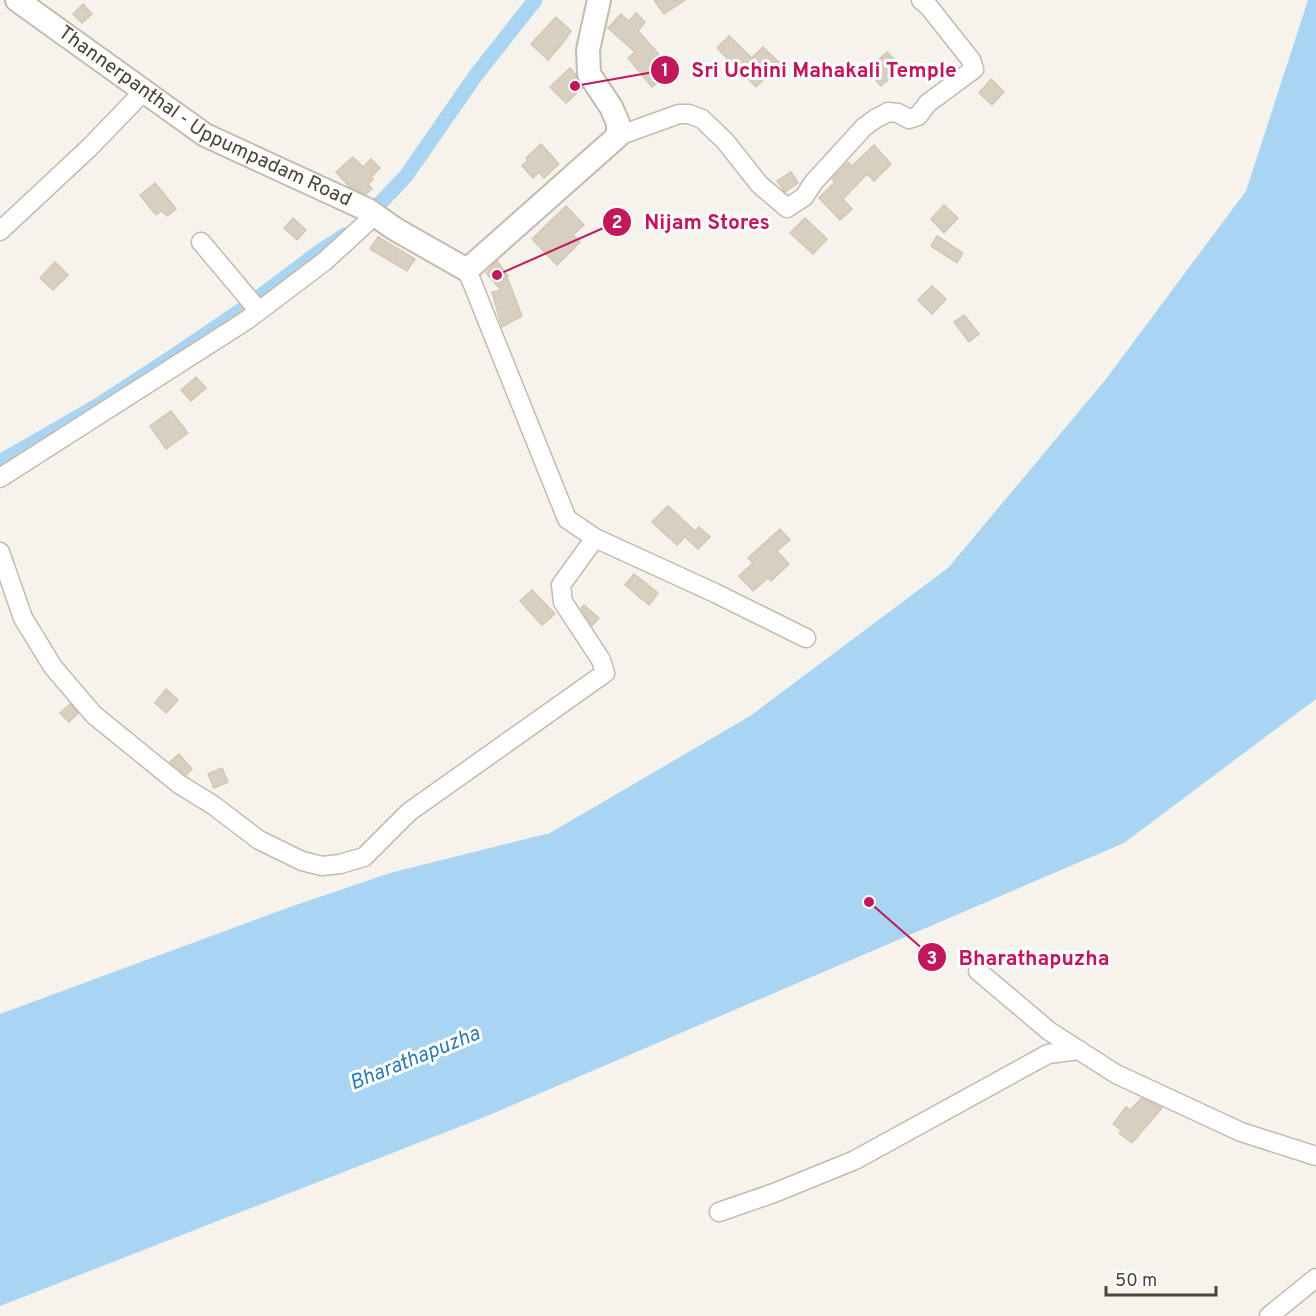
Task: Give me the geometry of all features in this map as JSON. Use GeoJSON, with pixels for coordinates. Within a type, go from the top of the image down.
{"type":"FeatureCollection","features":[{"type":"Feature","properties":{"kind":"street","name":"Thannerpanthal - Uppumpadam Road"},"geometry":{"type":"LineString","coordinates":[[17,0],[206,135],[375,215],[467,270]]}},
{"type":"Feature","properties":{"kind":"street"},"geometry":{"type":"LineString","coordinates":[[599,0],[588,50],[589,74],[611,107],[618,123],[618,136]]}},
{"type":"Feature","properties":{"kind":"street"},"geometry":{"type":"LineString","coordinates":[[806,638],[595,538],[567,519],[467,270],[618,136],[679,114],[689,114],[702,119],[725,141],[759,184],[787,207],[804,197],[813,183],[875,119],[888,112],[898,113],[909,119],[918,116],[928,103],[974,69],[971,60],[921,0]]}},
{"type":"Feature","properties":{"kind":"street"},"geometry":{"type":"LineString","coordinates":[[0,231],[90,147],[144,91]]}},
{"type":"Feature","properties":{"kind":"street"},"geometry":{"type":"LineString","coordinates":[[0,478],[122,402],[259,311],[326,261],[375,215]]}},
{"type":"Feature","properties":{"kind":"street"},"geometry":{"type":"LineString","coordinates":[[201,242],[259,311]]}},
{"type":"Feature","properties":{"kind":"street"},"geometry":{"type":"LineString","coordinates":[[0,552],[23,618],[53,667],[94,715],[180,784],[213,805],[259,840],[302,861],[322,866],[340,864],[364,857],[409,812],[605,673],[601,660],[563,602],[561,585],[595,538]]}},
{"type":"Feature","properties":{"kind":"street"},"geometry":{"type":"LineString","coordinates":[[978,971],[1049,1031],[1116,1074],[1241,1132],[1316,1156]]}},
{"type":"Feature","properties":{"kind":"street"},"geometry":{"type":"LineString","coordinates":[[719,1212],[774,1193],[855,1160],[1048,1053],[1079,1050]]}},
{"type":"Feature","properties":{"kind":"street"},"geometry":{"type":"LineString","coordinates":[[1269,1316],[1314,1282]]}},
{"type":"Feature","properties":{"kind":"water"},"geometry":{"type":"Polygon","coordinates":[[[1308,0],[1316,0],[1316,699],[1124,843],[487,1116],[0,1306],[0,1014],[290,907],[390,873],[550,833],[750,716],[948,568],[1106,379],[1246,191],[1308,0]]]}},
{"type":"Feature","properties":{"kind":"building"},"geometry":{"type":"Polygon","coordinates":[[[654,0],[685,0],[664,14],[654,0]]]}},
{"type":"Feature","properties":{"kind":"building"},"geometry":{"type":"Polygon","coordinates":[[[83,4],[92,14],[82,23],[73,14],[83,4]]]}},
{"type":"Feature","properties":{"kind":"building"},"geometry":{"type":"Polygon","coordinates":[[[636,13],[645,22],[638,31],[673,70],[652,87],[628,58],[635,52],[608,28],[621,14],[629,21],[636,13]]]}},
{"type":"Feature","properties":{"kind":"building"},"geometry":{"type":"Polygon","coordinates":[[[556,17],[571,31],[548,60],[531,44],[556,17]]]}},
{"type":"Feature","properties":{"kind":"building"},"geometry":{"type":"Polygon","coordinates":[[[729,36],[752,58],[763,47],[780,63],[756,87],[717,48],[729,36]]]}},
{"type":"Feature","properties":{"kind":"building"},"geometry":{"type":"Polygon","coordinates":[[[887,52],[902,67],[881,86],[867,70],[887,52]]]}},
{"type":"Feature","properties":{"kind":"building"},"geometry":{"type":"Polygon","coordinates":[[[570,68],[582,88],[566,103],[550,87],[570,68]]]}},
{"type":"Feature","properties":{"kind":"building"},"geometry":{"type":"Polygon","coordinates":[[[991,79],[1004,92],[992,105],[979,93],[991,79]]]}},
{"type":"Feature","properties":{"kind":"building"},"geometry":{"type":"Polygon","coordinates":[[[541,144],[559,164],[544,178],[539,172],[533,178],[522,166],[528,160],[526,158],[541,144]]]}},
{"type":"Feature","properties":{"kind":"building"},"geometry":{"type":"Polygon","coordinates":[[[874,145],[891,164],[874,181],[867,174],[843,199],[852,209],[840,220],[819,198],[835,182],[832,179],[848,162],[852,166],[874,145]]]}},
{"type":"Feature","properties":{"kind":"building"},"geometry":{"type":"Polygon","coordinates":[[[353,157],[363,167],[371,159],[380,168],[371,177],[373,179],[368,184],[372,189],[366,194],[350,187],[336,172],[353,157]]]}},
{"type":"Feature","properties":{"kind":"building"},"geometry":{"type":"Polygon","coordinates":[[[791,172],[798,183],[785,192],[777,181],[791,172]]]}},
{"type":"Feature","properties":{"kind":"building"},"geometry":{"type":"Polygon","coordinates":[[[155,183],[176,209],[167,216],[162,211],[156,215],[140,195],[155,183]]]}},
{"type":"Feature","properties":{"kind":"building"},"geometry":{"type":"Polygon","coordinates":[[[944,205],[958,218],[944,233],[931,219],[944,205]]]}},
{"type":"Feature","properties":{"kind":"building"},"geometry":{"type":"Polygon","coordinates":[[[566,206],[584,225],[573,235],[580,242],[557,265],[532,239],[566,206]]]}},
{"type":"Feature","properties":{"kind":"building"},"geometry":{"type":"Polygon","coordinates":[[[293,218],[306,230],[297,240],[284,228],[293,218]]]}},
{"type":"Feature","properties":{"kind":"building"},"geometry":{"type":"Polygon","coordinates":[[[805,218],[827,239],[813,254],[790,233],[805,218]]]}},
{"type":"Feature","properties":{"kind":"building"},"geometry":{"type":"Polygon","coordinates":[[[937,236],[963,253],[957,263],[931,246],[937,236]]]}},
{"type":"Feature","properties":{"kind":"building"},"geometry":{"type":"Polygon","coordinates":[[[378,237],[415,259],[407,271],[370,249],[378,237]]]}},
{"type":"Feature","properties":{"kind":"building"},"geometry":{"type":"Polygon","coordinates":[[[497,261],[508,276],[522,316],[502,327],[492,292],[501,290],[486,273],[497,261]]]}},
{"type":"Feature","properties":{"kind":"building"},"geometry":{"type":"Polygon","coordinates":[[[55,262],[68,275],[53,290],[40,278],[55,262]]]}},
{"type":"Feature","properties":{"kind":"building"},"geometry":{"type":"Polygon","coordinates":[[[932,286],[946,299],[932,314],[918,300],[932,286]]]}},
{"type":"Feature","properties":{"kind":"building"},"geometry":{"type":"Polygon","coordinates":[[[964,315],[979,334],[969,342],[954,322],[964,315]]]}},
{"type":"Feature","properties":{"kind":"building"},"geometry":{"type":"Polygon","coordinates":[[[196,377],[206,388],[191,401],[181,390],[196,377]]]}},
{"type":"Feature","properties":{"kind":"building"},"geometry":{"type":"Polygon","coordinates":[[[171,411],[188,433],[166,449],[150,426],[171,411]]]}},
{"type":"Feature","properties":{"kind":"building"},"geometry":{"type":"Polygon","coordinates":[[[668,506],[695,531],[699,527],[710,537],[698,549],[685,537],[677,545],[652,522],[668,506]]]}},
{"type":"Feature","properties":{"kind":"building"},"geometry":{"type":"Polygon","coordinates":[[[780,529],[790,540],[777,551],[789,564],[771,581],[768,578],[753,591],[739,576],[753,563],[748,558],[780,529]]]}},
{"type":"Feature","properties":{"kind":"building"},"geometry":{"type":"Polygon","coordinates":[[[634,574],[658,593],[649,605],[625,585],[634,574]]]}},
{"type":"Feature","properties":{"kind":"building"},"geometry":{"type":"Polygon","coordinates":[[[532,590],[555,614],[542,625],[520,601],[532,590]]]}},
{"type":"Feature","properties":{"kind":"building"},"geometry":{"type":"Polygon","coordinates":[[[584,605],[599,618],[592,626],[581,608],[584,605]]]}},
{"type":"Feature","properties":{"kind":"building"},"geometry":{"type":"Polygon","coordinates":[[[166,689],[178,700],[166,713],[155,703],[166,689]]]}},
{"type":"Feature","properties":{"kind":"building"},"geometry":{"type":"Polygon","coordinates":[[[70,704],[78,713],[69,722],[60,713],[70,704]]]}},
{"type":"Feature","properties":{"kind":"building"},"geometry":{"type":"Polygon","coordinates":[[[179,754],[192,769],[186,775],[170,762],[179,754]]]}},
{"type":"Feature","properties":{"kind":"building"},"geometry":{"type":"Polygon","coordinates":[[[222,768],[228,782],[214,788],[208,774],[222,768]]]}},
{"type":"Feature","properties":{"kind":"building"},"geometry":{"type":"Polygon","coordinates":[[[1142,1098],[1162,1108],[1132,1143],[1119,1133],[1121,1130],[1113,1124],[1126,1107],[1130,1110],[1142,1098]]]}},
{"type":"Feature","properties":{"kind":"waterway"},"geometry":{"type":"LineString","coordinates":[[366,218],[406,176],[476,75],[535,0]]}},
{"type":"Feature","properties":{"kind":"waterway"},"geometry":{"type":"LineString","coordinates":[[0,462],[97,406],[172,357],[345,235]]}},
{"type":"Feature","properties":{"kind":"place","name":"Sri Uchini Mahakali Temple"},"geometry":{"type":"Point","coordinates":[575,86]}},
{"type":"Feature","properties":{"kind":"place","name":"Nijam Stores"},"geometry":{"type":"Point","coordinates":[497,275]}},
{"type":"Feature","properties":{"kind":"place","name":"Bharathapuzha"},"geometry":{"type":"Point","coordinates":[869,902]}}]}
